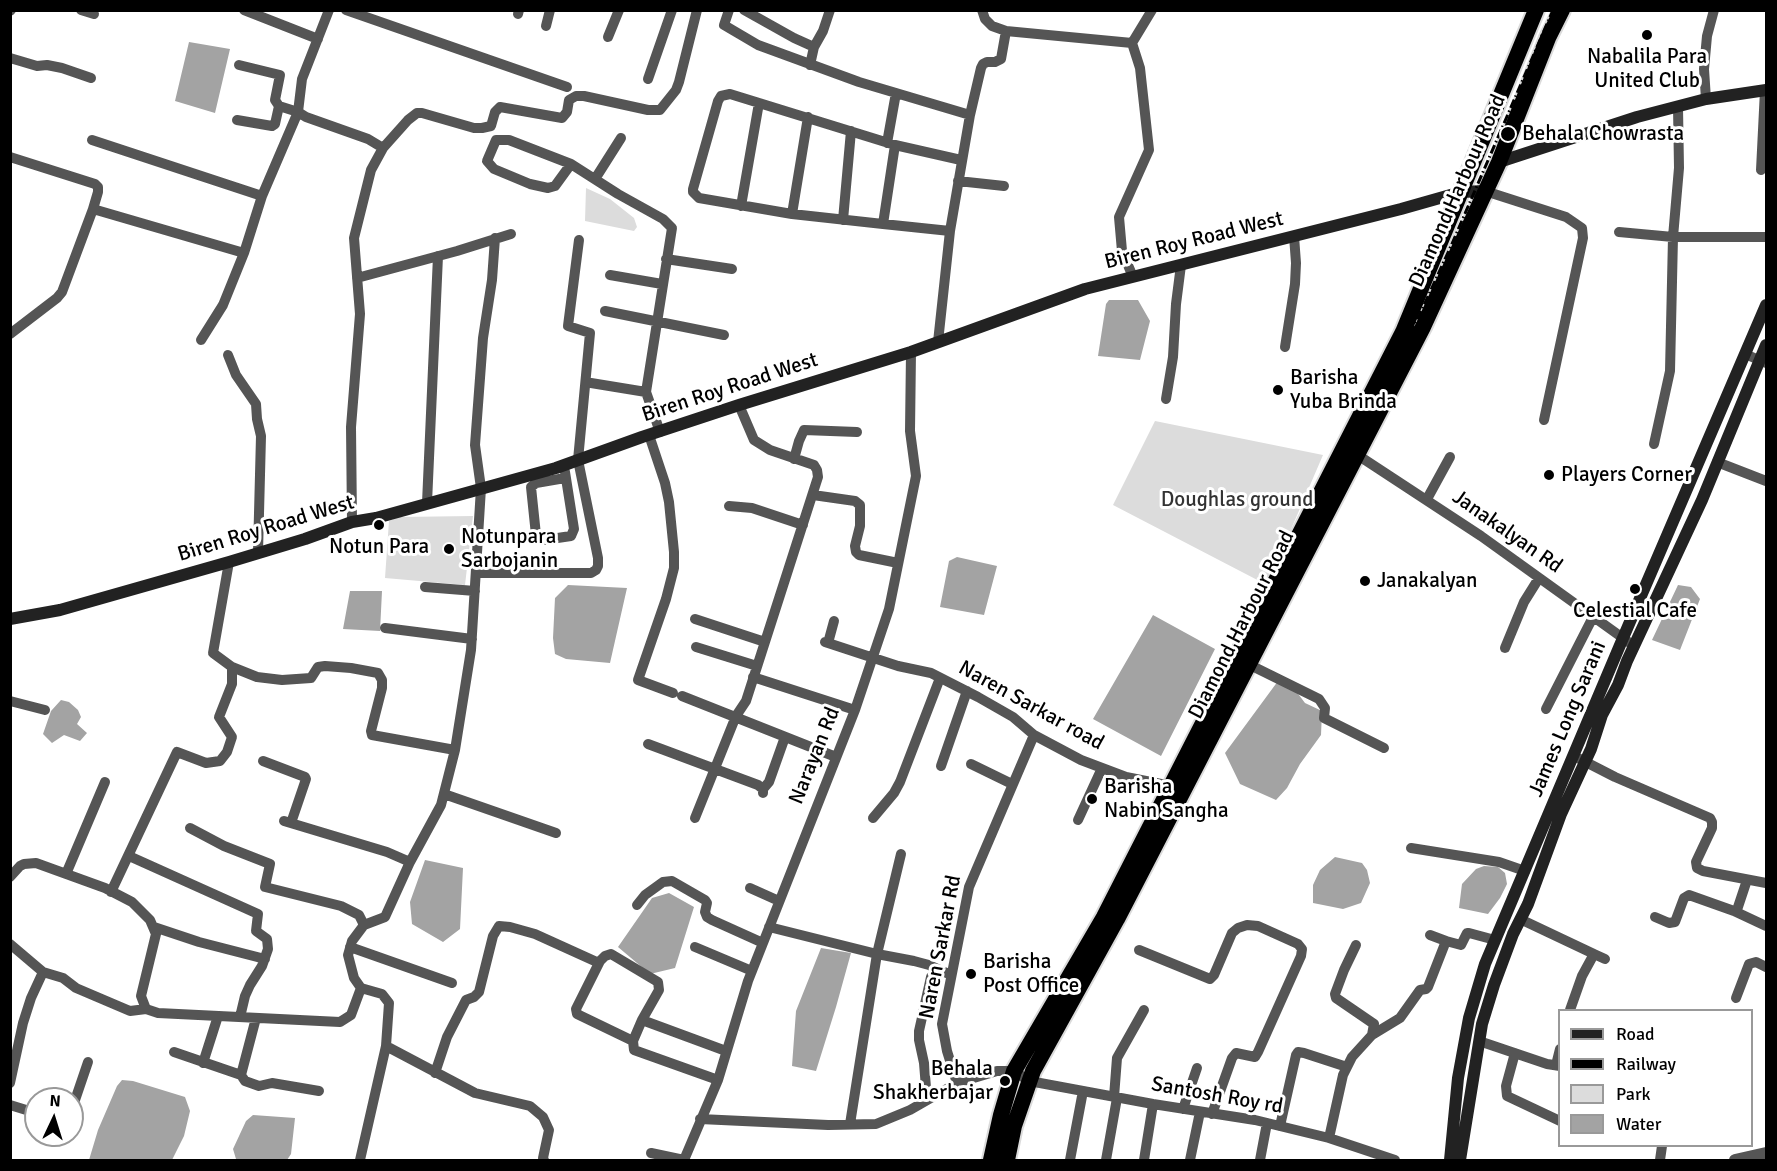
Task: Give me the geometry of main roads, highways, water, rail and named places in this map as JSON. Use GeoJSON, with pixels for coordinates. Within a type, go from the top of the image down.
{"type":"FeatureCollection","features":[{"type":"Feature","properties":{"kind":"highway","name":"Diamond Harbour Road"},"geometry":{"type":"LineString","coordinates":[[1420,314],[1461,192],[1536,10]]}},
{"type":"Feature","properties":{"kind":"highway","name":"Diamond Harbour Road"},"geometry":{"type":"LineString","coordinates":[[991,1161],[1014,1071],[1117,919],[1248,664],[1350,450],[1403,332],[1420,314],[1485,191],[1499,162],[1548,38],[1562,10]]}},
{"type":"Feature","properties":{"kind":"highway","name":"Diamond Harbour Road"},"geometry":{"type":"LineString","coordinates":[[1007,1161],[1014,1126],[1029,1081],[1104,917],[1350,450]]}},
{"type":"Feature","properties":{"kind":"main road"},"geometry":{"type":"LineString","coordinates":[[1499,162],[1637,117],[1706,99],[1766,90]]}},
{"type":"Feature","properties":{"kind":"main road","name":"Biren Roy Road West"},"geometry":{"type":"LineString","coordinates":[[10,619],[60,610],[229,562],[352,522],[376,518],[481,488],[564,472],[578,460],[739,405],[911,352],[1085,289],[1401,210],[1461,192],[1485,191]]}},
{"type":"Feature","properties":{"kind":"main road","name":"James Long Sarani"},"geometry":{"type":"LineString","coordinates":[[1450,1161],[1458,1078],[1469,1018],[1485,964],[1525,871],[1579,759],[1623,638],[1767,305]]}},
{"type":"Feature","properties":{"kind":"main road"},"geometry":{"type":"LineString","coordinates":[[1460,1161],[1482,1024],[1494,985],[1542,866],[1579,759],[1618,685],[1683,542],[1763,362],[1767,345]]}},
{"type":"Feature","properties":{"kind":"water"},"geometry":{"type":"Polygon","coordinates":[[[189,42],[230,49],[215,113],[175,101],[189,42]]]}},
{"type":"Feature","properties":{"kind":"water"},"geometry":{"type":"Polygon","coordinates":[[[1109,300],[1138,300],[1150,321],[1140,360],[1098,356],[1106,304],[1109,300]]]}},
{"type":"Feature","properties":{"kind":"water"},"geometry":{"type":"Polygon","coordinates":[[[957,557],[997,566],[984,615],[940,607],[949,561],[957,557]]]}},
{"type":"Feature","properties":{"kind":"water"},"geometry":{"type":"Polygon","coordinates":[[[568,585],[627,588],[610,663],[566,659],[555,654],[553,638],[555,598],[568,585]]]}},
{"type":"Feature","properties":{"kind":"water"},"geometry":{"type":"Polygon","coordinates":[[[1678,585],[1691,587],[1700,599],[1680,650],[1652,640],[1678,585]]]}},
{"type":"Feature","properties":{"kind":"water"},"geometry":{"type":"Polygon","coordinates":[[[350,591],[382,591],[380,631],[343,629],[350,591]]]}},
{"type":"Feature","properties":{"kind":"water"},"geometry":{"type":"Polygon","coordinates":[[[1153,615],[1215,649],[1161,756],[1093,719],[1153,615]]]}},
{"type":"Feature","properties":{"kind":"water"},"geometry":{"type":"Polygon","coordinates":[[[1278,681],[1296,691],[1305,703],[1322,711],[1321,735],[1300,764],[1287,788],[1276,800],[1240,784],[1225,753],[1278,681]]]}},
{"type":"Feature","properties":{"kind":"water"},"geometry":{"type":"Polygon","coordinates":[[[61,700],[69,702],[78,710],[81,717],[77,724],[87,733],[80,741],[64,735],[52,743],[43,734],[51,711],[61,700]]]}},
{"type":"Feature","properties":{"kind":"water"},"geometry":{"type":"Polygon","coordinates":[[[1335,857],[1362,863],[1367,870],[1370,883],[1361,903],[1343,909],[1313,903],[1313,885],[1320,870],[1335,857]]]}},
{"type":"Feature","properties":{"kind":"water"},"geometry":{"type":"Polygon","coordinates":[[[425,860],[463,868],[460,929],[443,942],[412,924],[410,902],[425,860]]]}},
{"type":"Feature","properties":{"kind":"water"},"geometry":{"type":"Polygon","coordinates":[[[1484,866],[1498,867],[1505,873],[1507,884],[1500,898],[1488,914],[1459,908],[1462,884],[1476,869],[1484,866]]]}},
{"type":"Feature","properties":{"kind":"water"},"geometry":{"type":"Polygon","coordinates":[[[669,893],[694,907],[675,968],[650,974],[618,947],[652,898],[669,893]]]}},
{"type":"Feature","properties":{"kind":"water"},"geometry":{"type":"Polygon","coordinates":[[[821,948],[851,953],[816,1071],[792,1066],[796,1011],[821,948]]]}},
{"type":"Feature","properties":{"kind":"water"},"geometry":{"type":"Polygon","coordinates":[[[122,1080],[133,1081],[185,1097],[190,1111],[184,1136],[172,1160],[89,1160],[98,1130],[117,1086],[122,1080]]]}},
{"type":"Feature","properties":{"kind":"water"},"geometry":{"type":"Polygon","coordinates":[[[253,1115],[295,1118],[291,1154],[287,1160],[236,1159],[233,1149],[246,1121],[253,1115]]]}},
{"type":"Feature","properties":{"kind":"railway"},"geometry":{"type":"LineString","coordinates":[[998,1160],[1010,1120],[1029,1074],[1227,700],[1387,386],[1451,246],[1553,10]]}},
{"type":"Feature","properties":{"kind":"place","name":"Nabalila Para United Club"},"geometry":{"type":"Point","coordinates":[1647,35]}},
{"type":"Feature","properties":{"kind":"place","name":"Behala Chowrasta"},"geometry":{"type":"Point","coordinates":[1508,134]}},
{"type":"Feature","properties":{"kind":"place","name":"Barisha Yuba Brinda"},"geometry":{"type":"Point","coordinates":[1278,390]}},
{"type":"Feature","properties":{"kind":"place","name":"Players Corner"},"geometry":{"type":"Point","coordinates":[1549,475]}},
{"type":"Feature","properties":{"kind":"place","name":"Notun Para"},"geometry":{"type":"Point","coordinates":[379,525]}},
{"type":"Feature","properties":{"kind":"place","name":"Notunpara Sarbojanin"},"geometry":{"type":"Point","coordinates":[449,549]}},
{"type":"Feature","properties":{"kind":"place","name":"Janakalyan"},"geometry":{"type":"Point","coordinates":[1365,581]}},
{"type":"Feature","properties":{"kind":"place","name":"Celestial Cafe"},"geometry":{"type":"Point","coordinates":[1635,589]}},
{"type":"Feature","properties":{"kind":"place","name":"Barisha Nabin Sangha"},"geometry":{"type":"Point","coordinates":[1092,799]}},
{"type":"Feature","properties":{"kind":"place","name":"Barisha Post Office"},"geometry":{"type":"Point","coordinates":[971,974]}},
{"type":"Feature","properties":{"kind":"place","name":"Behala Shakherbajar"},"geometry":{"type":"Point","coordinates":[1005,1081]}},
{"type":"Feature","properties":{"kind":"park label","name":"Doughlas ground"},"geometry":{"type":"Point","coordinates":[1237,500]}}]}
